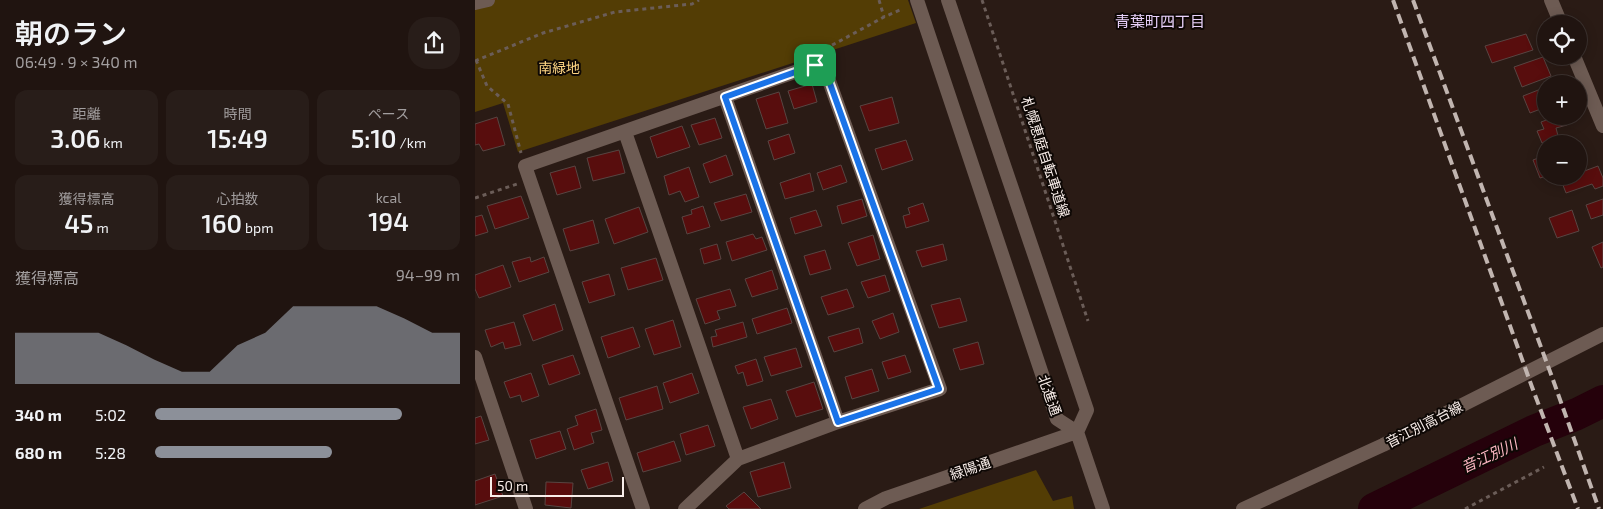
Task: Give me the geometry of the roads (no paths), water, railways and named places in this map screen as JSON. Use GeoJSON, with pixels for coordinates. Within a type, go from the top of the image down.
{"type":"FeatureCollection","features":[{"type":"Feature","properties":{"kind":"street"},"geometry":{"type":"LineString","coordinates":[[475,3],[488,0]]}},
{"type":"Feature","properties":{"kind":"street","name":"北進通"},"geometry":{"type":"LineString","coordinates":[[917,0],[1057,419],[1077,432],[1087,410],[948,0]]}},
{"type":"Feature","properties":{"kind":"street"},"geometry":{"type":"LineString","coordinates":[[1551,0],[1557,15]]}},
{"type":"Feature","properties":{"kind":"street"},"geometry":{"type":"LineString","coordinates":[[643,509],[525,166],[815,65],[823,64],[939,389],[838,422],[738,458],[685,509]]}},
{"type":"Feature","properties":{"kind":"street"},"geometry":{"type":"LineString","coordinates":[[1579,65],[1603,126]]}},
{"type":"Feature","properties":{"kind":"street"},"geometry":{"type":"LineString","coordinates":[[725,97],[838,422]]}},
{"type":"Feature","properties":{"kind":"street"},"geometry":{"type":"LineString","coordinates":[[625,132],[738,458]]}},
{"type":"Feature","properties":{"kind":"street","name":"音江別高台線"},"geometry":{"type":"LineString","coordinates":[[1243,509],[1383,445],[1603,334]]}},
{"type":"Feature","properties":{"kind":"street"},"geometry":{"type":"LineString","coordinates":[[475,357],[526,509]]}},
{"type":"Feature","properties":{"kind":"street"},"geometry":{"type":"LineString","coordinates":[[1077,432],[1103,509]]}},
{"type":"Feature","properties":{"kind":"street","name":"緑陽通"},"geometry":{"type":"LineString","coordinates":[[865,509],[886,498],[1077,432]]}},
{"type":"Feature","properties":{"kind":"waterway","name":"音江別川"},"geometry":{"type":"LineString","coordinates":[[1374,509],[1534,431],[1577,414],[1603,401]]}},
{"type":"Feature","properties":{"kind":"railway"},"geometry":{"type":"LineString","coordinates":[[1393,0],[1532,387],[1578,509]]}},
{"type":"Feature","properties":{"kind":"railway"},"geometry":{"type":"LineString","coordinates":[[1413,0],[1599,509]]}},
{"type":"Feature","properties":{"kind":"district","name":"青葉町四丁目"},"geometry":{"type":"Point","coordinates":[1160,21]}},
{"type":"Feature","properties":{"kind":"park label","name":"南緑地"},"geometry":{"type":"Point","coordinates":[559,67]}}]}
